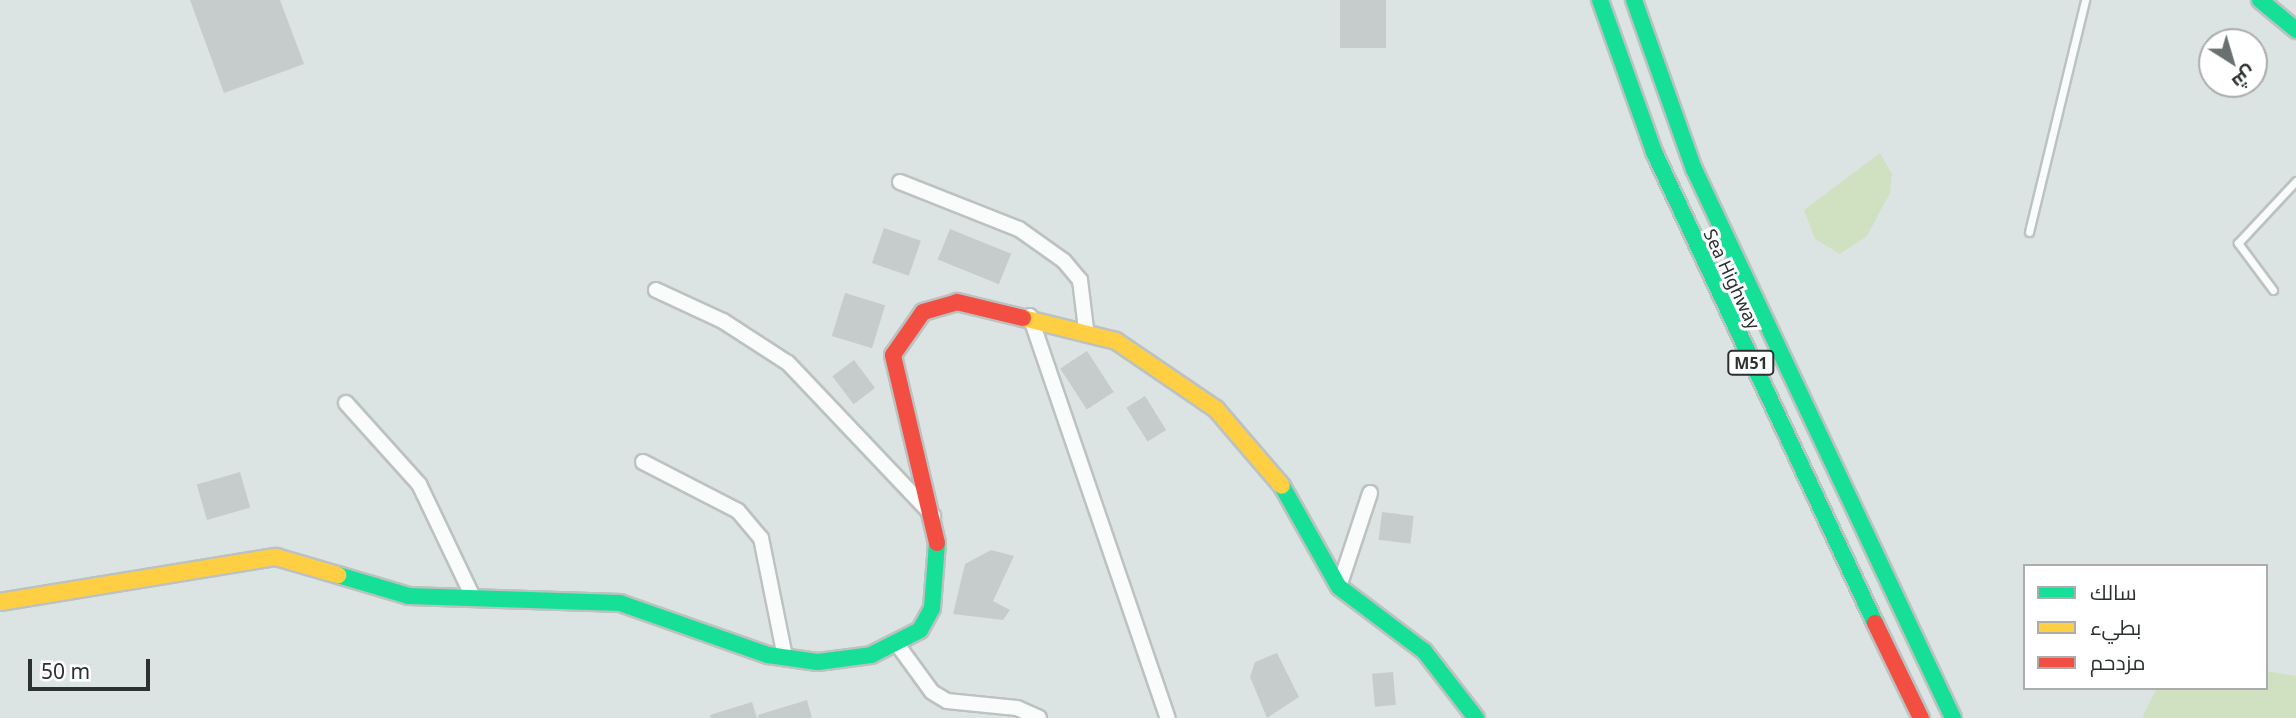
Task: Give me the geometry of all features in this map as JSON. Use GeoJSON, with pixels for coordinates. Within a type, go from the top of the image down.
{"type":"FeatureCollection","features":[{"type":"Feature","properties":{"kind":"main road","name":"Sea Highway"},"geometry":{"type":"LineString","coordinates":[[1600,0],[1654,152],[1712,283],[1921,718]]}},
{"type":"Feature","properties":{"kind":"main road","name":"Sea Highway"},"geometry":{"type":"LineString","coordinates":[[1634,0],[1695,169],[1953,718]]}},
{"type":"Feature","properties":{"kind":"main road"},"geometry":{"type":"LineString","coordinates":[[2260,0],[2296,30]]}},
{"type":"Feature","properties":{"kind":"main road"},"geometry":{"type":"LineString","coordinates":[[0,602],[276,557],[322,567],[373,589],[620,603],[785,657],[818,662],[871,655],[920,630],[932,608],[936,519],[893,355],[922,312],[957,302],[1030,315],[1086,329],[1160,367],[1240,430],[1275,472],[1339,587],[1424,651],[1469,714]]}},
{"type":"Feature","properties":{"kind":"street"},"geometry":{"type":"LineString","coordinates":[[900,182],[1019,229],[1065,261],[1080,280],[1086,329]]}},
{"type":"Feature","properties":{"kind":"street"},"geometry":{"type":"LineString","coordinates":[[656,290],[723,321],[788,363],[936,519]]}},
{"type":"Feature","properties":{"kind":"street"},"geometry":{"type":"LineString","coordinates":[[1030,315],[1168,718]]}},
{"type":"Feature","properties":{"kind":"street"},"geometry":{"type":"LineString","coordinates":[[346,403],[419,484],[471,595]]}},
{"type":"Feature","properties":{"kind":"street"},"geometry":{"type":"LineString","coordinates":[[643,462],[738,511],[761,538],[785,657]]}},
{"type":"Feature","properties":{"kind":"street"},"geometry":{"type":"LineString","coordinates":[[1339,587],[1370,493]]}},
{"type":"Feature","properties":{"kind":"street"},"geometry":{"type":"LineString","coordinates":[[897,644],[932,692],[947,701],[1017,708],[1039,718]]}},
{"type":"Feature","properties":{"kind":"lane"},"geometry":{"type":"LineString","coordinates":[[2029,232],[2085,0]]}},
{"type":"Feature","properties":{"kind":"lane"},"geometry":{"type":"LineString","coordinates":[[2273,290],[2238,243],[2296,181]]}},
{"type":"Feature","properties":{"kind":"green space"},"geometry":{"type":"Polygon","coordinates":[[[1880,153],[1892,174],[1890,193],[1867,236],[1840,254],[1815,239],[1804,210],[1880,153]]]}},
{"type":"Feature","properties":{"kind":"green space"},"geometry":{"type":"Polygon","coordinates":[[[2268,671],[2296,676],[2296,718],[2142,718],[2156,690],[2268,690],[2268,671]]]}},
{"type":"Feature","properties":{"kind":"building"},"geometry":{"type":"Polygon","coordinates":[[[190,0],[280,0],[304,64],[224,93],[190,0]]]}},
{"type":"Feature","properties":{"kind":"building"},"geometry":{"type":"Polygon","coordinates":[[[1340,0],[1386,0],[1386,48],[1340,48],[1340,0]]]}},
{"type":"Feature","properties":{"kind":"building"},"geometry":{"type":"Polygon","coordinates":[[[884,228],[921,241],[909,276],[872,263],[884,228]]]}},
{"type":"Feature","properties":{"kind":"building"},"geometry":{"type":"Polygon","coordinates":[[[950,229],[1011,254],[999,284],[938,260],[950,229]]]}},
{"type":"Feature","properties":{"kind":"building"},"geometry":{"type":"Polygon","coordinates":[[[845,293],[885,305],[872,348],[832,336],[845,293]]]}},
{"type":"Feature","properties":{"kind":"building"},"geometry":{"type":"Polygon","coordinates":[[[1087,351],[1114,392],[1087,410],[1060,368],[1087,351]]]}},
{"type":"Feature","properties":{"kind":"building"},"geometry":{"type":"Polygon","coordinates":[[[854,360],[875,388],[854,404],[832,376],[854,360]]]}},
{"type":"Feature","properties":{"kind":"building"},"geometry":{"type":"Polygon","coordinates":[[[1145,396],[1166,430],[1148,442],[1126,408],[1145,396]]]}},
{"type":"Feature","properties":{"kind":"building"},"geometry":{"type":"Polygon","coordinates":[[[240,472],[250,508],[207,520],[197,484],[240,472]]]}},
{"type":"Feature","properties":{"kind":"building"},"geometry":{"type":"Polygon","coordinates":[[[1382,512],[1414,516],[1410,544],[1379,540],[1382,512]]]}},
{"type":"Feature","properties":{"kind":"building"},"geometry":{"type":"Polygon","coordinates":[[[991,550],[1014,556],[993,601],[1010,610],[1003,620],[953,614],[965,564],[991,550]]]}},
{"type":"Feature","properties":{"kind":"building"},"geometry":{"type":"Polygon","coordinates":[[[1277,653],[1299,697],[1267,718],[1250,677],[1255,662],[1277,653]]]}},
{"type":"Feature","properties":{"kind":"building"},"geometry":{"type":"Polygon","coordinates":[[[1393,672],[1396,705],[1375,707],[1372,674],[1393,672]]]}},
{"type":"Feature","properties":{"kind":"building"},"geometry":{"type":"Polygon","coordinates":[[[807,700],[812,718],[759,718],[758,715],[807,700]]]}},
{"type":"Feature","properties":{"kind":"building"},"geometry":{"type":"Polygon","coordinates":[[[752,702],[757,718],[711,718],[710,715],[752,702]]]}},
{"type":"Feature","properties":{"kind":"traffic: fast"},"geometry":{"type":"LineString","coordinates":[[1600,0],[1654,152],[1875,623]]}},
{"type":"Feature","properties":{"kind":"traffic: fast"},"geometry":{"type":"LineString","coordinates":[[1634,0],[1694,169],[1953,718]]}},
{"type":"Feature","properties":{"kind":"traffic: fast"},"geometry":{"type":"LineString","coordinates":[[2260,0],[2296,30]]}},
{"type":"Feature","properties":{"kind":"traffic: fast"},"geometry":{"type":"LineString","coordinates":[[1282,486],[1339,587],[1424,651],[1476,718]]}},
{"type":"Feature","properties":{"kind":"traffic: fast"},"geometry":{"type":"LineString","coordinates":[[338,575],[409,596],[620,603],[768,655],[818,662],[871,655],[920,630],[932,608],[937,543]]}},
{"type":"Feature","properties":{"kind":"traffic: slow"},"geometry":{"type":"LineString","coordinates":[[1023,318],[1116,341],[1216,409],[1282,486]]}},
{"type":"Feature","properties":{"kind":"traffic: slow"},"geometry":{"type":"LineString","coordinates":[[0,602],[276,557],[338,575]]}},
{"type":"Feature","properties":{"kind":"traffic: jam"},"geometry":{"type":"LineString","coordinates":[[937,543],[893,355],[923,312],[957,302],[1023,318]]}},
{"type":"Feature","properties":{"kind":"traffic: jam"},"geometry":{"type":"LineString","coordinates":[[1875,623],[1921,718]]}}]}
